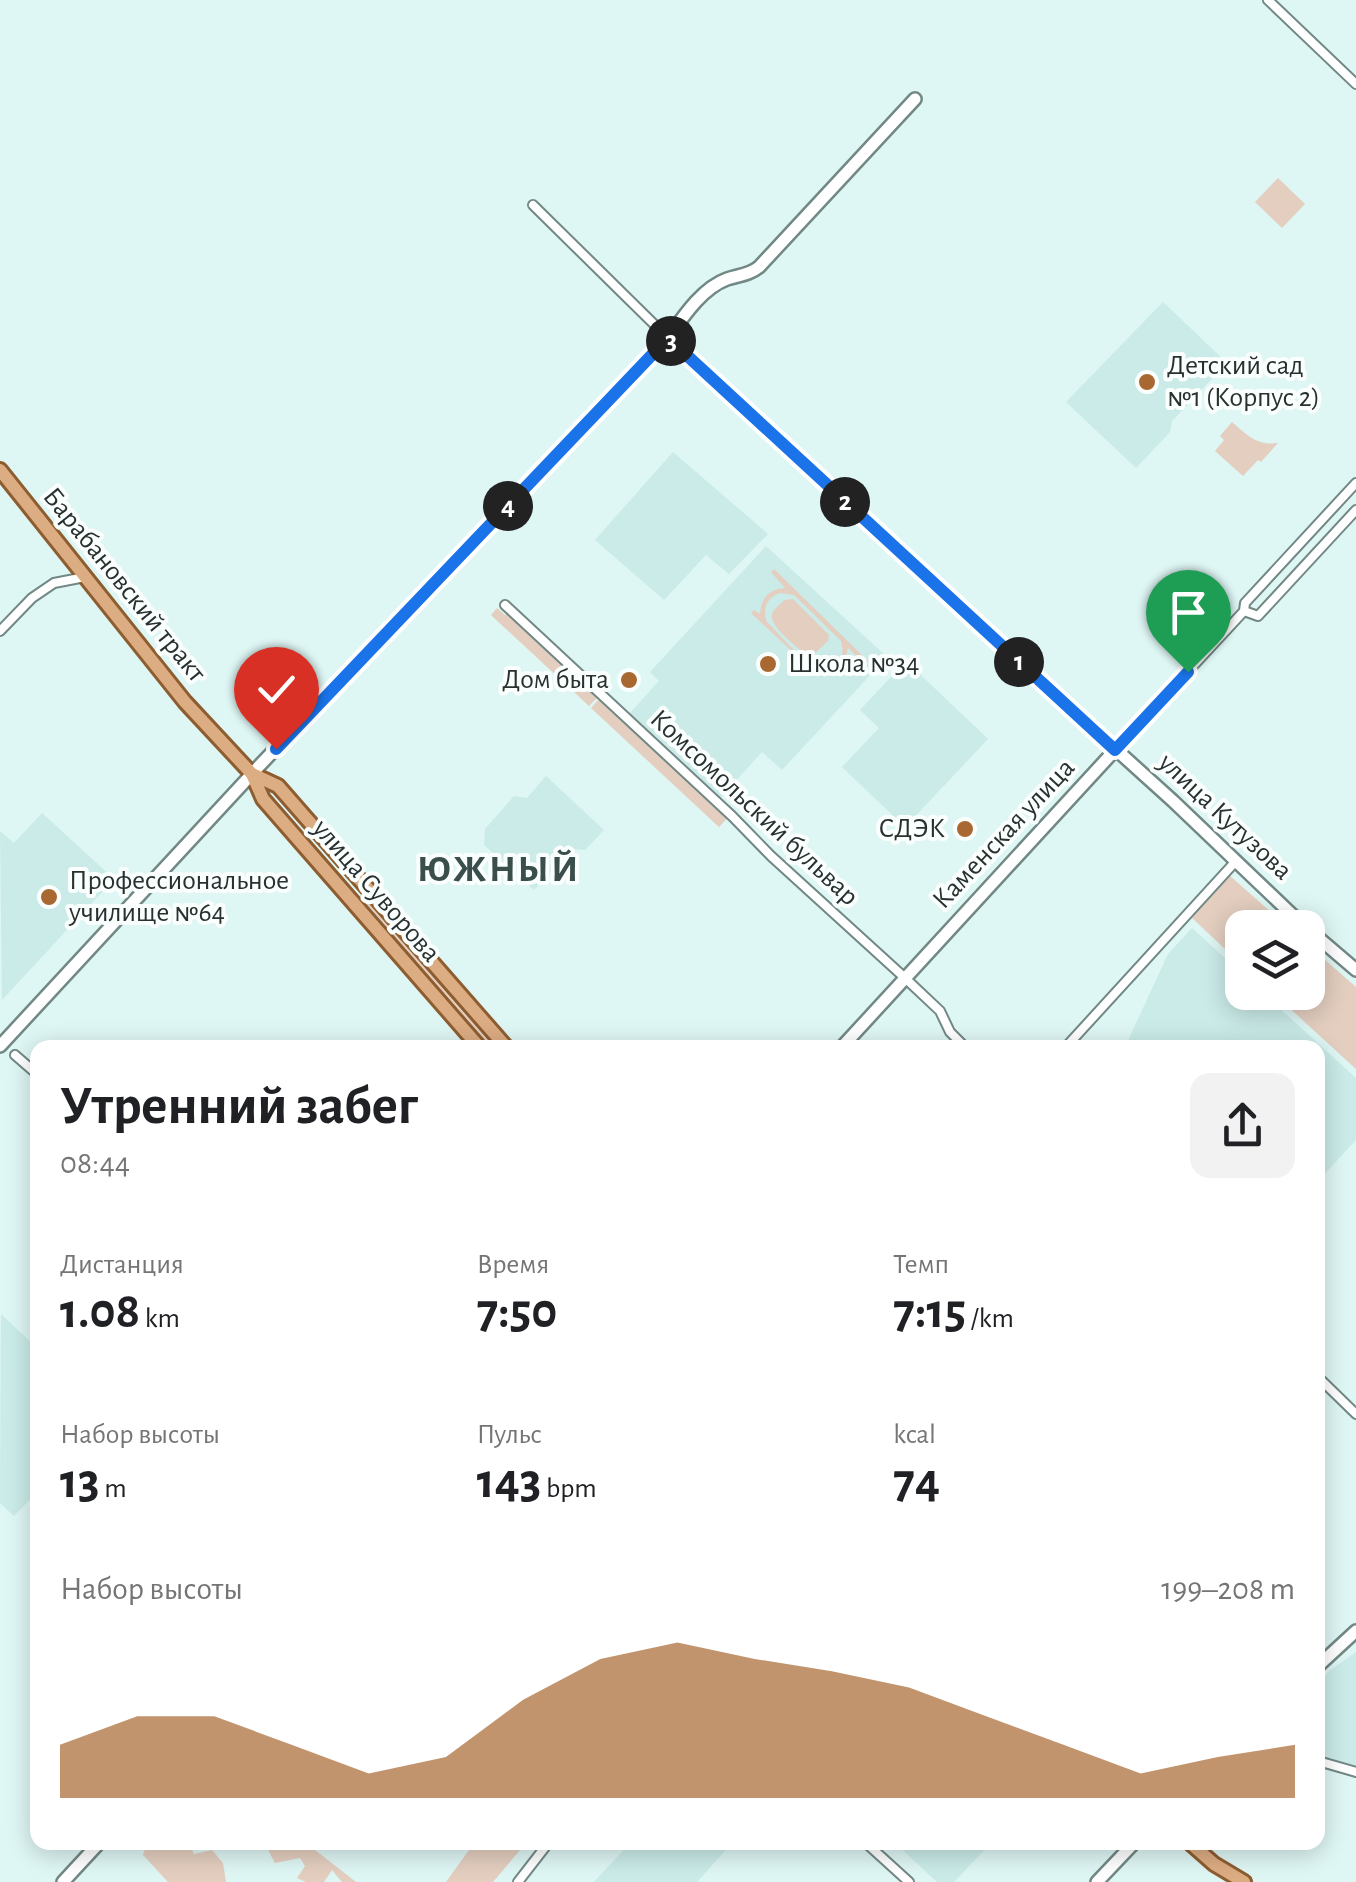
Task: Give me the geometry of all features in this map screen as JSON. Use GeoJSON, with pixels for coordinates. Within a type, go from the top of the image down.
{"type":"FeatureCollection","features":[{"type":"Feature","properties":{"kind":"main road","name":"Барабановский тракт"},"geometry":{"type":"LineString","coordinates":[[0,470],[166,680],[252,774]]}},
{"type":"Feature","properties":{"kind":"main road","name":"улица Суворова"},"geometry":{"type":"LineString","coordinates":[[252,774],[263,799],[473,1040]]}},
{"type":"Feature","properties":{"kind":"main road","name":"улица Суворова"},"geometry":{"type":"LineString","coordinates":[[252,774],[278,786],[500,1040]]}},
{"type":"Feature","properties":{"kind":"main road"},"geometry":{"type":"LineString","coordinates":[[1198,1850],[1244,1882]]}},
{"type":"Feature","properties":{"kind":"street"},"geometry":{"type":"LineString","coordinates":[[1268,0],[1356,84]]}},
{"type":"Feature","properties":{"kind":"street"},"geometry":{"type":"LineString","coordinates":[[0,1046],[252,774],[668,338],[684,315],[714,286],[759,267],[914,99]]}},
{"type":"Feature","properties":{"kind":"street"},"geometry":{"type":"LineString","coordinates":[[533,204],[668,338]]}},
{"type":"Feature","properties":{"kind":"street","name":"улица Кутузова"},"geometry":{"type":"LineString","coordinates":[[668,338],[1288,910]]}},
{"type":"Feature","properties":{"kind":"street","name":"Каменская улица"},"geometry":{"type":"LineString","coordinates":[[848,1040],[1244,611],[1245,604],[1356,483]]}},
{"type":"Feature","properties":{"kind":"street","name":"Каменская улица"},"geometry":{"type":"LineString","coordinates":[[1244,611],[1258,616],[1356,510]]}},
{"type":"Feature","properties":{"kind":"street"},"geometry":{"type":"LineString","coordinates":[[0,631],[32,598],[54,583],[85,577]]}},
{"type":"Feature","properties":{"kind":"street","name":"Комсомольский бульвар"},"geometry":{"type":"LineString","coordinates":[[505,605],[940,1011],[958,1040]]}},
{"type":"Feature","properties":{"kind":"street"},"geometry":{"type":"LineString","coordinates":[[1072,1040],[1236,861]]}},
{"type":"Feature","properties":{"kind":"street","name":"улица Кутузова"},"geometry":{"type":"LineString","coordinates":[[1325,943],[1356,970]]}},
{"type":"Feature","properties":{"kind":"street"},"geometry":{"type":"LineString","coordinates":[[16,1056],[30,1069]]}},
{"type":"Feature","properties":{"kind":"street"},"geometry":{"type":"LineString","coordinates":[[1325,1385],[1356,1414]]}},
{"type":"Feature","properties":{"kind":"street"},"geometry":{"type":"LineString","coordinates":[[1325,1660],[1356,1631]]}},
{"type":"Feature","properties":{"kind":"street"},"geometry":{"type":"LineString","coordinates":[[1325,1762],[1356,1772]]}},
{"type":"Feature","properties":{"kind":"street"},"geometry":{"type":"LineString","coordinates":[[63,1882],[93,1850]]}},
{"type":"Feature","properties":{"kind":"street"},"geometry":{"type":"LineString","coordinates":[[518,1882],[544,1850]]}},
{"type":"Feature","properties":{"kind":"street"},"geometry":{"type":"LineString","coordinates":[[875,1850],[909,1882]]}},
{"type":"Feature","properties":{"kind":"street"},"geometry":{"type":"LineString","coordinates":[[1098,1882],[1128,1850]]}},
{"type":"Feature","properties":{"kind":"shaded area"},"geometry":{"type":"Polygon","coordinates":[[[1278,178],[1305,204],[1282,228],[1255,202],[1278,178]]]}},
{"type":"Feature","properties":{"kind":"shaded area","name":"Детский сад №1 (Корпус 2)"},"geometry":{"type":"Polygon","coordinates":[[[1163,302],[1227,363],[1172,421],[1170,432],[1136,468],[1066,402],[1163,302]]]}},
{"type":"Feature","properties":{"kind":"shaded area"},"geometry":{"type":"Polygon","coordinates":[[[1232,422],[1258,441],[1278,443],[1243,476],[1215,451],[1224,440],[1220,436],[1232,422]]]}},
{"type":"Feature","properties":{"kind":"shaded area"},"geometry":{"type":"Polygon","coordinates":[[[673,452],[768,534],[729,574],[706,555],[664,600],[595,540],[673,452]]]}},
{"type":"Feature","properties":{"kind":"shaded area","name":"Школа №34"},"geometry":{"type":"Polygon","coordinates":[[[766,546],[887,657],[782,770],[762,752],[721,797],[630,713],[659,681],[650,672],[766,546]]]}},
{"type":"Feature","properties":{"kind":"shaded area"},"geometry":{"type":"Polygon","coordinates":[[[774,569],[868,661],[865,664],[848,648],[837,668],[814,672],[751,613],[754,610],[760,614],[767,595],[785,588],[771,572],[774,569]],[[780,593],[768,601],[767,622],[810,662],[829,668],[837,664],[841,659],[841,641],[794,595],[780,593]]]}},
{"type":"Feature","properties":{"kind":"shaded area"},"geometry":{"type":"Polygon","coordinates":[[[793,599],[829,635],[828,641],[811,657],[784,636],[772,619],[784,600],[793,599]]]}},
{"type":"Feature","properties":{"kind":"shaded area"},"geometry":{"type":"Polygon","coordinates":[[[497,608],[505,615],[509,611],[599,696],[589,706],[491,615],[497,608]]]}},
{"type":"Feature","properties":{"kind":"shaded area"},"geometry":{"type":"Polygon","coordinates":[[[906,661],[988,739],[905,827],[842,767],[879,728],[860,710],[906,661]]]}},
{"type":"Feature","properties":{"kind":"shaded area"},"geometry":{"type":"Polygon","coordinates":[[[601,697],[729,816],[719,827],[591,708],[601,697]]]}},
{"type":"Feature","properties":{"kind":"shaded area"},"geometry":{"type":"Polygon","coordinates":[[[546,776],[604,830],[585,850],[571,849],[534,890],[484,845],[485,829],[514,796],[527,798],[546,776]]]}},
{"type":"Feature","properties":{"kind":"shaded area","name":"Профессиональное училище №64"},"geometry":{"type":"Polygon","coordinates":[[[42,813],[114,879],[2,1000],[0,831],[14,843],[42,813]]]}},
{"type":"Feature","properties":{"kind":"shaded area"},"geometry":{"type":"Polygon","coordinates":[[[1229,875],[1269,910],[1225,910],[1225,949],[1190,916],[1229,875]]]}},
{"type":"Feature","properties":{"kind":"shaded area"},"geometry":{"type":"Polygon","coordinates":[[[364,892],[491,1040],[483,1040],[360,896],[364,892]]]}},
{"type":"Feature","properties":{"kind":"shaded area"},"geometry":{"type":"Polygon","coordinates":[[[1192,928],[1225,958],[1225,1010],[1282,1010],[1314,1040],[1128,1040],[1168,954],[1192,928]]]}},
{"type":"Feature","properties":{"kind":"shaded area"},"geometry":{"type":"Polygon","coordinates":[[[1325,960],[1356,987],[1356,1069],[1292,1010],[1325,1010],[1325,960]]]}},
{"type":"Feature","properties":{"kind":"shaded area"},"geometry":{"type":"Polygon","coordinates":[[[1325,1050],[1356,1078],[1356,1140],[1325,1173],[1325,1050]]]}},
{"type":"Feature","properties":{"kind":"shaded area"},"geometry":{"type":"Polygon","coordinates":[[[1,1314],[30,1341],[30,1499],[14,1516],[0,1503],[1,1314]]]}},
{"type":"Feature","properties":{"kind":"shaded area"},"geometry":{"type":"Polygon","coordinates":[[[1356,1652],[1356,1767],[1325,1757],[1325,1675],[1356,1652]]]}},
{"type":"Feature","properties":{"kind":"shaded area"},"geometry":{"type":"Polygon","coordinates":[[[145,1850],[192,1850],[194,1854],[212,1850],[223,1863],[226,1882],[168,1882],[143,1855],[145,1850]]]}},
{"type":"Feature","properties":{"kind":"shaded area"},"geometry":{"type":"Polygon","coordinates":[[[268,1850],[315,1850],[356,1882],[342,1882],[332,1870],[324,1882],[306,1882],[297,1878],[305,1866],[300,1858],[275,1863],[268,1850]]]}},
{"type":"Feature","properties":{"kind":"shaded area"},"geometry":{"type":"Polygon","coordinates":[[[468,1850],[520,1850],[493,1882],[446,1882],[468,1850]]]}},
{"type":"Feature","properties":{"kind":"shaded area"},"geometry":{"type":"Polygon","coordinates":[[[623,1850],[726,1850],[697,1882],[594,1882],[623,1850]]]}},
{"type":"Feature","properties":{"kind":"shaded area"},"geometry":{"type":"Polygon","coordinates":[[[903,1850],[984,1850],[954,1882],[937,1882],[903,1850]]]}},
{"type":"Feature","properties":{"kind":"place","name":"Детский сад №1 (Корпус 2)"},"geometry":{"type":"Point","coordinates":[1147,382]}},
{"type":"Feature","properties":{"kind":"place","name":"Школа №34"},"geometry":{"type":"Point","coordinates":[768,664]}},
{"type":"Feature","properties":{"kind":"place","name":"Дом быта"},"geometry":{"type":"Point","coordinates":[629,680]}},
{"type":"Feature","properties":{"kind":"place","name":"СДЭК"},"geometry":{"type":"Point","coordinates":[965,829]}},
{"type":"Feature","properties":{"kind":"place","name":"Профессиональное училище №64"},"geometry":{"type":"Point","coordinates":[49,897]}},
{"type":"Feature","properties":{"kind":"district","name":"ЮЖНЫЙ"},"geometry":{"type":"Point","coordinates":[499,870]}},
{"type":"Feature","properties":{"kind":"route"},"geometry":{"type":"LineString","coordinates":[[276,749],[668,338],[1115,750],[1188,672]]}}]}
